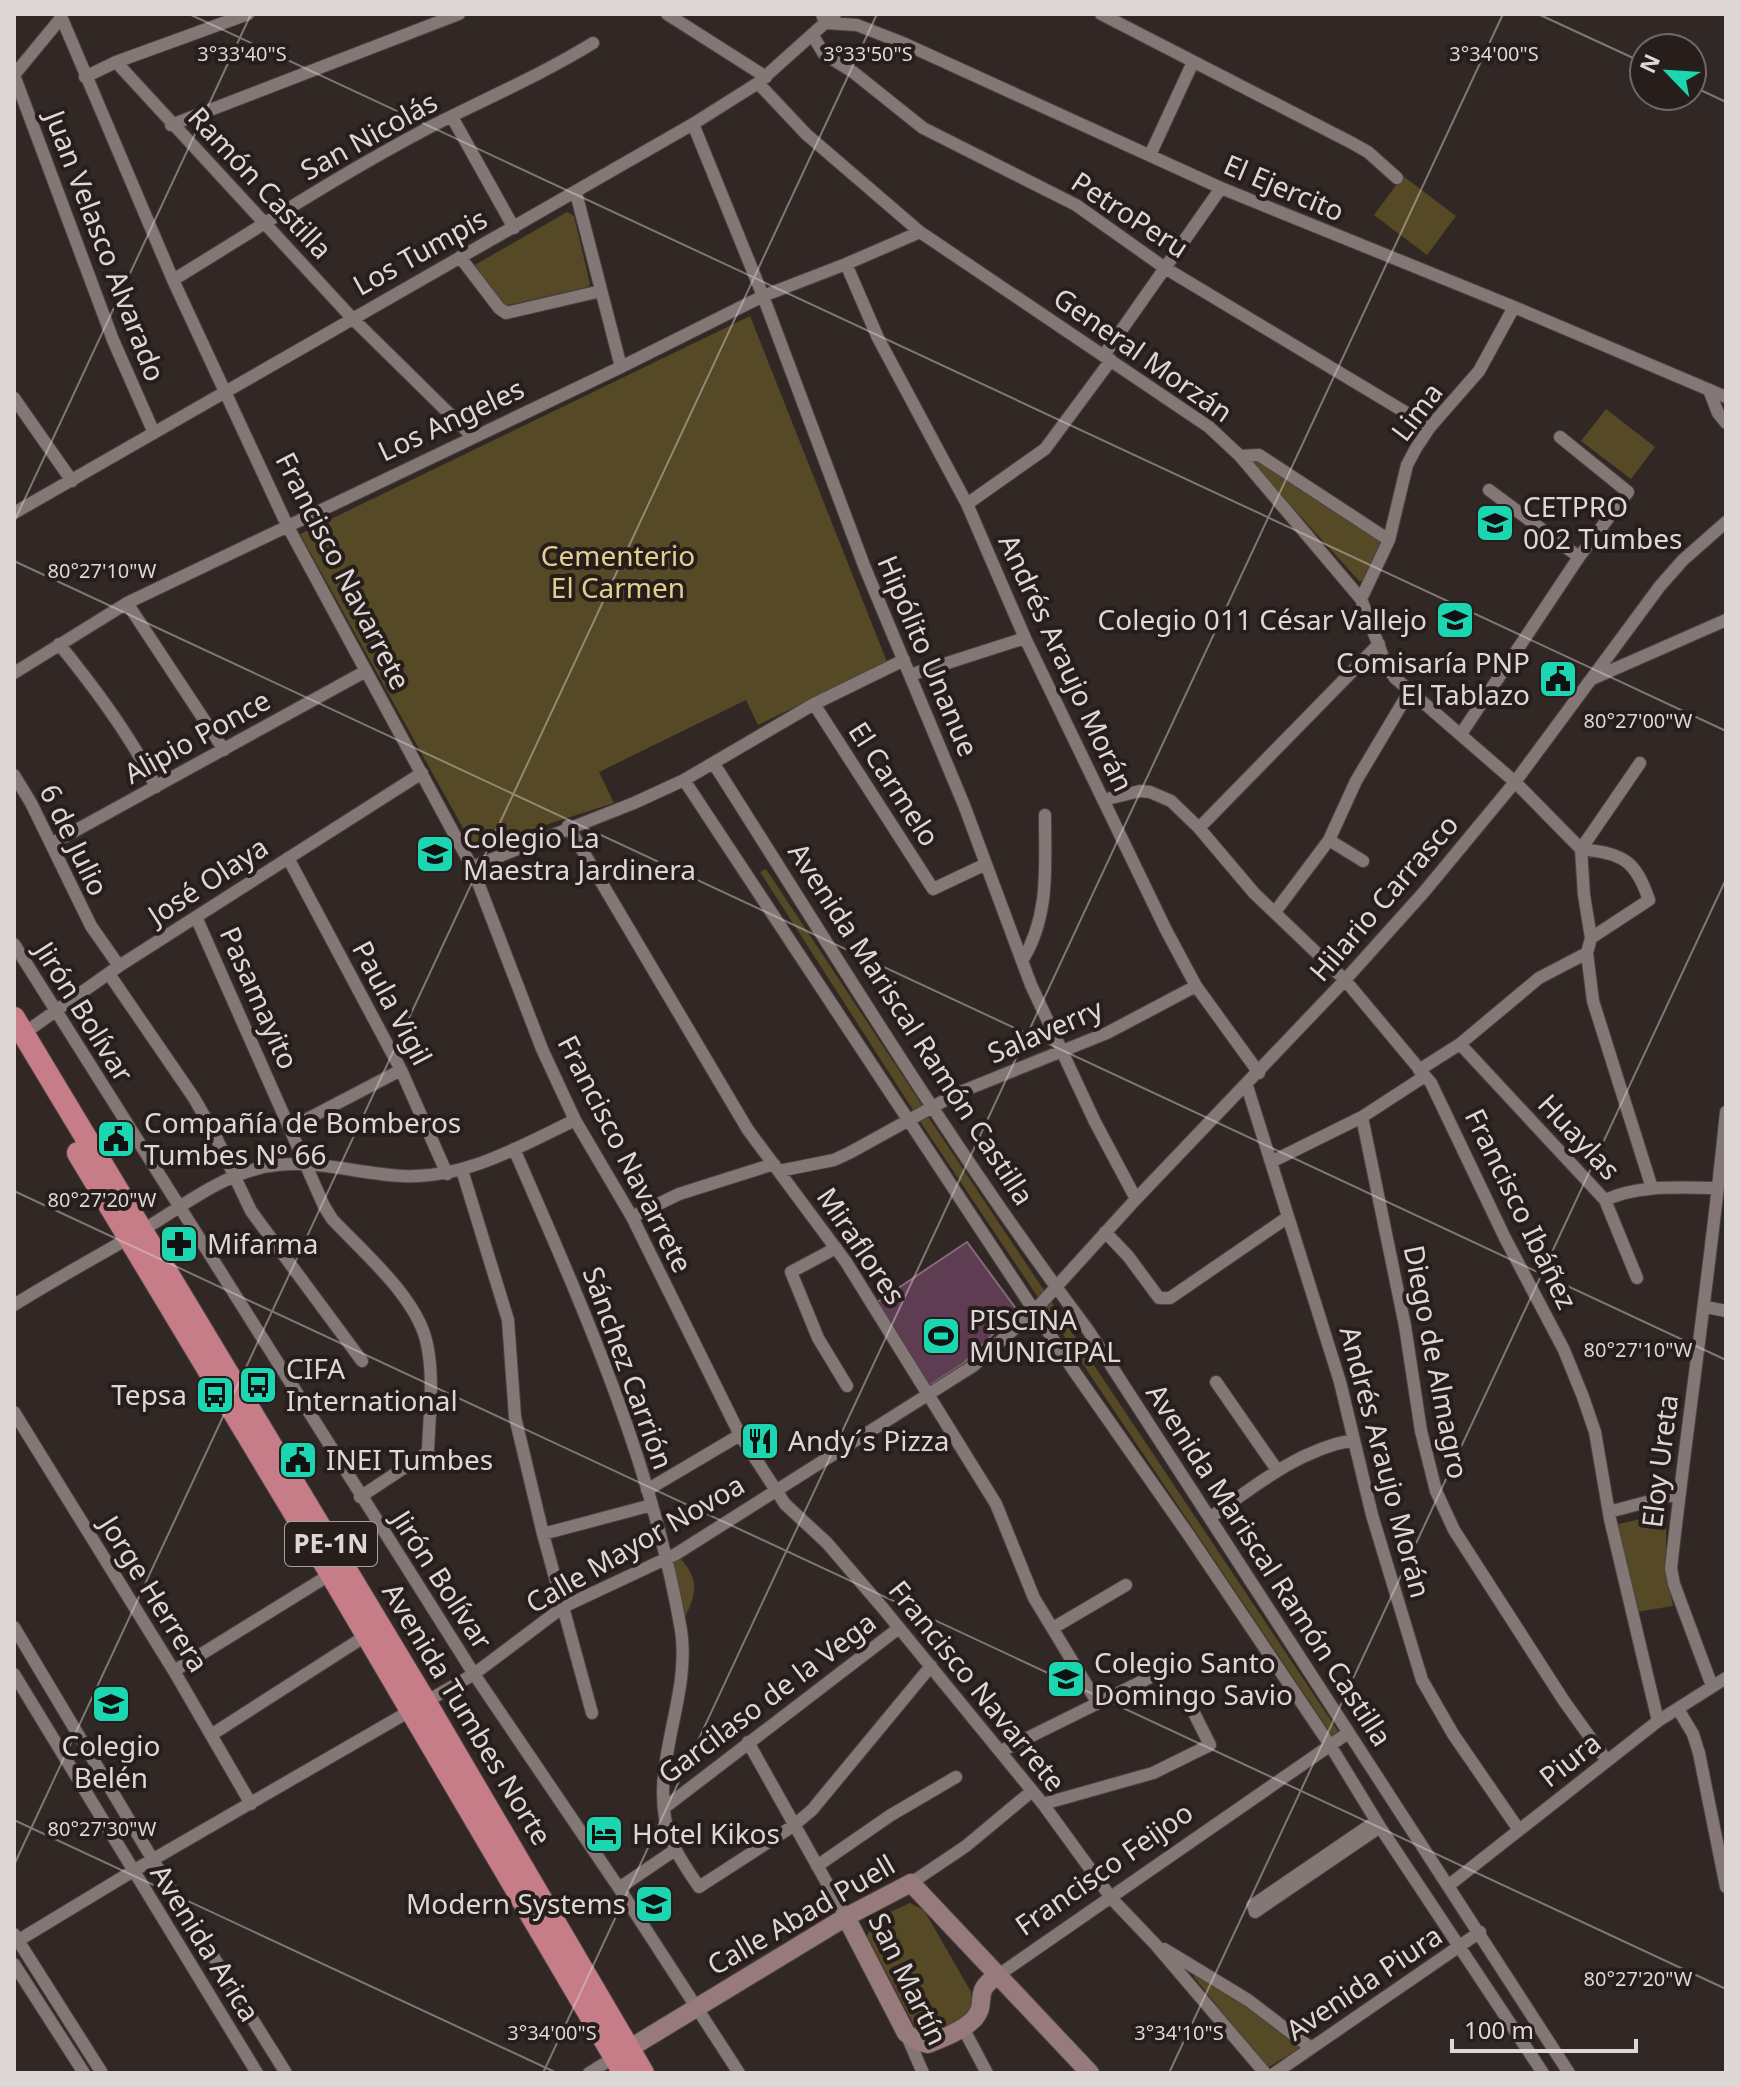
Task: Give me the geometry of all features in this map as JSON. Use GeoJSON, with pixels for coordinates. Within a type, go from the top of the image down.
{"type":"FeatureCollection","features":[{"type":"Feature","properties":{"kind":"highway","name":"Avenida Tumbes Norte"},"geometry":{"type":"LineString","coordinates":[[17,1032],[418,1707],[623,2060],[643,2073]]}},
{"type":"Feature","properties":{"kind":"highway","name":"Avenida Tumbes Norte"},"geometry":{"type":"LineString","coordinates":[[136,1234],[367,1635],[418,1707]]}},
{"type":"Feature","properties":{"kind":"main road","name":"Calle Abad Puell"},"geometry":{"type":"LineString","coordinates":[[623,2060],[698,2008],[846,1917],[911,1883]]}},
{"type":"Feature","properties":{"kind":"main road"},"geometry":{"type":"LineString","coordinates":[[911,1883],[1090,2073]]}},
{"type":"Feature","properties":{"kind":"main road","name":"San Martín"},"geometry":{"type":"LineString","coordinates":[[846,1917],[906,2033]]}},
{"type":"Feature","properties":{"kind":"main road","name":"Francisco Feijoo"},"geometry":{"type":"LineString","coordinates":[[963,2028],[979,2011],[981,1990],[985,1983],[997,1976]]}},
{"type":"Feature","properties":{"kind":"main road"},"geometry":{"type":"LineString","coordinates":[[906,2033],[928,2044],[963,2028]]}},
{"type":"Feature","properties":{"kind":"street"},"geometry":{"type":"LineString","coordinates":[[85,77],[116,62],[248,14]]}},
{"type":"Feature","properties":{"kind":"street"},"geometry":{"type":"LineString","coordinates":[[171,125],[459,14]]}},
{"type":"Feature","properties":{"kind":"street","name":"General Morzán"},"geometry":{"type":"LineString","coordinates":[[667,14],[762,80],[806,134],[920,232],[1209,427],[1240,456],[1361,599],[1386,665],[1409,692],[1515,782],[1581,849]]}},
{"type":"Feature","properties":{"kind":"street"},"geometry":{"type":"LineString","coordinates":[[1101,14],[1352,143],[1368,152],[1397,178]]}},
{"type":"Feature","properties":{"kind":"street"},"geometry":{"type":"LineString","coordinates":[[14,75],[60,16]]}},
{"type":"Feature","properties":{"kind":"street","name":"Francisco Navarrete"},"geometry":{"type":"LineString","coordinates":[[60,16],[173,280],[227,390],[287,525],[472,867],[537,1037],[575,1120],[632,1217],[740,1435],[785,1504],[827,1543],[899,1628],[1043,1804],[1112,1899],[1155,1944],[1265,2073]]}},
{"type":"Feature","properties":{"kind":"street","name":"Los Tumpis"},"geometry":{"type":"LineString","coordinates":[[14,513],[693,124],[762,80],[813,36],[827,17]]}},
{"type":"Feature","properties":{"kind":"street","name":"El Ejercito"},"geometry":{"type":"LineString","coordinates":[[827,17],[903,43],[1221,188],[1726,397]]}},
{"type":"Feature","properties":{"kind":"street","name":"PetroPeru"},"geometry":{"type":"LineString","coordinates":[[813,36],[824,54],[863,79],[923,128],[1076,205],[1165,268],[1430,427]]}},
{"type":"Feature","properties":{"kind":"street","name":"San Nicolás"},"geometry":{"type":"LineString","coordinates":[[173,280],[315,192],[593,43]]}},
{"type":"Feature","properties":{"kind":"street","name":"Ramón Castilla"},"geometry":{"type":"LineString","coordinates":[[116,62],[352,318],[473,437]]}},
{"type":"Feature","properties":{"kind":"street"},"geometry":{"type":"LineString","coordinates":[[1150,155],[1193,62]]}},
{"type":"Feature","properties":{"kind":"street","name":"Juan Velasco Alvarado"},"geometry":{"type":"LineString","coordinates":[[14,75],[113,340],[154,433]]}},
{"type":"Feature","properties":{"kind":"street"},"geometry":{"type":"LineString","coordinates":[[452,117],[514,228]]}},
{"type":"Feature","properties":{"kind":"street","name":"Hipólito Unanue"},"geometry":{"type":"LineString","coordinates":[[693,124],[1022,961],[1061,1052],[1136,1199]]}},
{"type":"Feature","properties":{"kind":"street"},"geometry":{"type":"LineString","coordinates":[[967,504],[1045,449],[1221,188]]}},
{"type":"Feature","properties":{"kind":"street"},"geometry":{"type":"LineString","coordinates":[[576,193],[621,367]]}},
{"type":"Feature","properties":{"kind":"street","name":"Los Angeles"},"geometry":{"type":"LineString","coordinates":[[14,673],[127,603],[287,525],[621,367],[763,296],[920,232]]}},
{"type":"Feature","properties":{"kind":"street"},"geometry":{"type":"LineString","coordinates":[[460,257],[506,313],[601,291]]}},
{"type":"Feature","properties":{"kind":"street","name":"Andrés Araujo Morán"},"geometry":{"type":"LineString","coordinates":[[846,264],[878,338],[967,504],[1025,638],[1196,986],[1259,1073]]}},
{"type":"Feature","properties":{"kind":"street","name":"Lima"},"geometry":{"type":"LineString","coordinates":[[1361,599],[1389,540],[1407,465],[1430,427],[1479,371],[1514,307]]}},
{"type":"Feature","properties":{"kind":"street"},"geometry":{"type":"LineString","coordinates":[[1709,390],[1718,413],[1726,423]]}},
{"type":"Feature","properties":{"kind":"street"},"geometry":{"type":"LineString","coordinates":[[14,398],[72,481]]}},
{"type":"Feature","properties":{"kind":"street"},"geometry":{"type":"LineString","coordinates":[[1461,734],[1579,557],[1628,492],[1560,437]]}},
{"type":"Feature","properties":{"kind":"street"},"geometry":{"type":"LineString","coordinates":[[1240,456],[1259,455],[1389,540]]}},
{"type":"Feature","properties":{"kind":"street"},"geometry":{"type":"LineString","coordinates":[[1489,490],[1579,557]]}},
{"type":"Feature","properties":{"kind":"street","name":"Hilario Carrasco"},"geometry":{"type":"LineString","coordinates":[[1056,1286],[1247,1086],[1424,892],[1515,782],[1660,586],[1683,560],[1726,522]]}},
{"type":"Feature","properties":{"kind":"street"},"geometry":{"type":"LineString","coordinates":[[127,603],[224,750]]}},
{"type":"Feature","properties":{"kind":"street"},"geometry":{"type":"LineString","coordinates":[[1591,680],[1726,620]]}},
{"type":"Feature","properties":{"kind":"street"},"geometry":{"type":"LineString","coordinates":[[910,675],[1025,638]]}},
{"type":"Feature","properties":{"kind":"street"},"geometry":{"type":"LineString","coordinates":[[59,644],[147,767],[156,787]]}},
{"type":"Feature","properties":{"kind":"street"},"geometry":{"type":"LineString","coordinates":[[1199,828],[1379,644]]}},
{"type":"Feature","properties":{"kind":"street"},"geometry":{"type":"LineString","coordinates":[[472,867],[684,780],[814,704],[904,660]]}},
{"type":"Feature","properties":{"kind":"street","name":"Alipio Ponce"},"geometry":{"type":"LineString","coordinates":[[51,844],[366,671]]}},
{"type":"Feature","properties":{"kind":"street"},"geometry":{"type":"LineString","coordinates":[[1275,912],[1329,840],[1356,781],[1409,692]]}},
{"type":"Feature","properties":{"kind":"street","name":"El Carmelo"},"geometry":{"type":"LineString","coordinates":[[814,704],[933,889],[986,864]]}},
{"type":"Feature","properties":{"kind":"street"},"geometry":{"type":"LineString","coordinates":[[1640,763],[1581,849],[1591,938],[1587,953],[1593,1001],[1652,1188]]}},
{"type":"Feature","properties":{"kind":"street","name":"Avenida Mariscal Ramón Castilla"},"geometry":{"type":"LineString","coordinates":[[714,764],[934,1107],[1088,1330],[1211,1517],[1569,2073]]}},
{"type":"Feature","properties":{"kind":"street","name":"José Olaya"},"geometry":{"type":"LineString","coordinates":[[17,1032],[56,1012],[114,970],[422,773]]}},
{"type":"Feature","properties":{"kind":"street","name":"6 de Julio"},"geometry":{"type":"LineString","coordinates":[[14,775],[114,970],[194,1098],[251,1211],[362,1361]]}},
{"type":"Feature","properties":{"kind":"street","name":"Avenida Mariscal Ramón Castilla"},"geometry":{"type":"LineString","coordinates":[[684,780],[1036,1309],[1074,1371],[1330,1745],[1378,1824],[1543,2073]]}},
{"type":"Feature","properties":{"kind":"street","name":"Francisco Ibáñez"},"geometry":{"type":"LineString","coordinates":[[1103,800],[1150,792],[1171,801],[1199,828],[1254,893],[1345,980],[1431,1083],[1505,1238],[1575,1374],[1595,1432],[1609,1512],[1658,1721]]}},
{"type":"Feature","properties":{"kind":"street"},"geometry":{"type":"LineString","coordinates":[[1022,961],[1033,944],[1042,914],[1045,815]]}},
{"type":"Feature","properties":{"kind":"street","name":"Miraflores"},"geometry":{"type":"LineString","coordinates":[[568,826],[748,1130],[836,1248],[996,1504],[1023,1575],[1097,1702]]}},
{"type":"Feature","properties":{"kind":"street"},"geometry":{"type":"LineString","coordinates":[[1329,840],[1363,861]]}},
{"type":"Feature","properties":{"kind":"street"},"geometry":{"type":"LineString","coordinates":[[1581,849],[1609,852],[1633,867],[1641,875],[1649,900],[1591,938]]}},
{"type":"Feature","properties":{"kind":"street","name":"Paula Vigil"},"geometry":{"type":"LineString","coordinates":[[288,858],[401,1070],[447,1174]]}},
{"type":"Feature","properties":{"kind":"street","name":"Pasamayito"},"geometry":{"type":"LineString","coordinates":[[196,917],[303,1162],[332,1219],[393,1284],[427,1341],[428,1452],[360,1497]]}},
{"type":"Feature","properties":{"kind":"street","name":"Jirón Bolívar"},"geometry":{"type":"LineString","coordinates":[[14,944],[360,1497],[739,2073]]}},
{"type":"Feature","properties":{"kind":"street"},"geometry":{"type":"LineString","coordinates":[[1271,1162],[1362,1117],[1460,1044],[1539,978],[1587,953]]}},
{"type":"Feature","properties":{"kind":"street","name":"Salaverry"},"geometry":{"type":"LineString","coordinates":[[632,1217],[679,1194],[777,1168],[834,1160],[958,1093],[1107,1033],[1196,986]]}},
{"type":"Feature","properties":{"kind":"street","name":"Huaylas"},"geometry":{"type":"LineString","coordinates":[[1460,1044],[1605,1200],[1637,1278]]}},
{"type":"Feature","properties":{"kind":"street"},"geometry":{"type":"LineString","coordinates":[[290,1128],[401,1070]]}},
{"type":"Feature","properties":{"kind":"street","name":"Andrés Araujo Morán"},"geometry":{"type":"LineString","coordinates":[[1247,1086],[1340,1382],[1372,1515],[1422,1680],[1453,1734],[1519,1830]]}},
{"type":"Feature","properties":{"kind":"street","name":"Eloy Ureta"},"geometry":{"type":"LineString","coordinates":[[1712,1686],[1674,1584],[1671,1568],[1706,1307],[1726,1112]]}},
{"type":"Feature","properties":{"kind":"street","name":"Diego de Almagro"},"geometry":{"type":"LineString","coordinates":[[1362,1117],[1405,1326],[1421,1431],[1436,1491],[1454,1530],[1564,1701],[1607,1761]]}},
{"type":"Feature","properties":{"kind":"street"},"geometry":{"type":"LineString","coordinates":[[14,1305],[221,1180],[235,1175],[303,1162],[405,1177],[447,1174],[514,1149],[575,1120]]}},
{"type":"Feature","properties":{"kind":"street","name":"Sánchez Carrión"},"geometry":{"type":"LineString","coordinates":[[514,1149],[606,1367],[652,1505],[683,1652],[682,1677],[663,1778],[667,1827],[675,1850],[699,1887],[793,1826]]}},
{"type":"Feature","properties":{"kind":"street"},"geometry":{"type":"LineString","coordinates":[[462,1170],[508,1320],[515,1417],[592,1713]]}},
{"type":"Feature","properties":{"kind":"street"},"geometry":{"type":"LineString","coordinates":[[1605,1200],[1622,1192],[1652,1188],[1717,1188]]}},
{"type":"Feature","properties":{"kind":"street"},"geometry":{"type":"LineString","coordinates":[[1105,1232],[1128,1256],[1159,1298],[1170,1298],[1288,1217]]}},
{"type":"Feature","properties":{"kind":"street"},"geometry":{"type":"LineString","coordinates":[[836,1248],[791,1272],[818,1338],[847,1386]]}},
{"type":"Feature","properties":{"kind":"street","name":"Calle Mayor Novoa"},"geometry":{"type":"LineString","coordinates":[[16,1939],[474,1674],[563,1607],[676,1554],[973,1366],[1036,1309],[1056,1286]]}},
{"type":"Feature","properties":{"kind":"street"},"geometry":{"type":"LineString","coordinates":[[1706,1307],[1726,1311]]}},
{"type":"Feature","properties":{"kind":"street"},"geometry":{"type":"LineString","coordinates":[[1216,1382],[1277,1470]]}},
{"type":"Feature","properties":{"kind":"street","name":"Jorge Herrera"},"geometry":{"type":"LineString","coordinates":[[14,1412],[174,1671],[251,1804]]}},
{"type":"Feature","properties":{"kind":"street"},"geometry":{"type":"LineString","coordinates":[[647,1490],[740,1435]]}},
{"type":"Feature","properties":{"kind":"street"},"geometry":{"type":"LineString","coordinates":[[1211,1517],[1277,1470],[1314,1451],[1353,1440]]}},
{"type":"Feature","properties":{"kind":"street"},"geometry":{"type":"LineString","coordinates":[[1609,1512],[1680,1493]]}},
{"type":"Feature","properties":{"kind":"street"},"geometry":{"type":"LineString","coordinates":[[543,1534],[652,1505]]}},
{"type":"Feature","properties":{"kind":"street"},"geometry":{"type":"LineString","coordinates":[[174,1671],[331,1574]]}},
{"type":"Feature","properties":{"kind":"street"},"geometry":{"type":"LineString","coordinates":[[1053,1628],[1126,1585]]}},
{"type":"Feature","properties":{"kind":"street"},"geometry":{"type":"LineString","coordinates":[[14,1627],[153,1860],[286,2073]]}},
{"type":"Feature","properties":{"kind":"street","name":"Garcilaso de la Vega"},"geometry":{"type":"LineString","coordinates":[[664,1808],[899,1628]]}},
{"type":"Feature","properties":{"kind":"street"},"geometry":{"type":"LineString","coordinates":[[211,1735],[367,1635]]}},
{"type":"Feature","properties":{"kind":"street"},"geometry":{"type":"LineString","coordinates":[[1001,1751],[1181,1662]]}},
{"type":"Feature","properties":{"kind":"street"},"geometry":{"type":"LineString","coordinates":[[793,1826],[812,1810],[931,1666]]}},
{"type":"Feature","properties":{"kind":"street","name":"Avenida Arica"},"geometry":{"type":"LineString","coordinates":[[14,1674],[257,2073]]}},
{"type":"Feature","properties":{"kind":"street","name":"Piura"},"geometry":{"type":"LineString","coordinates":[[1448,1886],[1658,1721],[1726,1678]]}},
{"type":"Feature","properties":{"kind":"street"},"geometry":{"type":"LineString","coordinates":[[1678,1709],[1693,1734],[1699,1753],[1726,1887]]}},
{"type":"Feature","properties":{"kind":"street"},"geometry":{"type":"LineString","coordinates":[[1043,1804],[1153,1773],[1210,1745],[1195,1715]]}},
{"type":"Feature","properties":{"kind":"street","name":"Francisco Feijoo"},"geometry":{"type":"LineString","coordinates":[[997,1976],[1348,1733]]}},
{"type":"Feature","properties":{"kind":"street","name":"San Martín"},"geometry":{"type":"LineString","coordinates":[[748,1742],[846,1917]]}},
{"type":"Feature","properties":{"kind":"street"},"geometry":{"type":"LineString","coordinates":[[817,1866],[891,1815],[956,1777]]}},
{"type":"Feature","properties":{"kind":"street","name":"Calle Abad Puell"},"geometry":{"type":"LineString","coordinates":[[911,1883],[966,1846],[1032,1791]]}},
{"type":"Feature","properties":{"kind":"street"},"geometry":{"type":"LineString","coordinates":[[1378,1824],[1255,1912],[1253,1905],[1378,1824]]}},
{"type":"Feature","properties":{"kind":"street"},"geometry":{"type":"LineString","coordinates":[[619,1888],[675,1850]]}},
{"type":"Feature","properties":{"kind":"street","name":"Avenida Piura"},"geometry":{"type":"LineString","coordinates":[[1275,2073],[1480,1932]]}},
{"type":"Feature","properties":{"kind":"street"},"geometry":{"type":"LineString","coordinates":[[16,1939],[102,2073]]}},
{"type":"Feature","properties":{"kind":"street"},"geometry":{"type":"LineString","coordinates":[[1155,1944],[1248,2000],[1311,2048]]}},
{"type":"Feature","properties":{"kind":"street"},"geometry":{"type":"LineString","coordinates":[[14,1964],[84,2073]]}},
{"type":"Feature","properties":{"kind":"street"},"geometry":{"type":"LineString","coordinates":[[963,2028],[987,2073]]}},
{"type":"Feature","properties":{"kind":"street","name":"San Martín"},"geometry":{"type":"LineString","coordinates":[[906,2033],[923,2073]]}},
{"type":"Feature","properties":{"kind":"street","name":"Calle Abad Puell"},"geometry":{"type":"LineString","coordinates":[[589,2073],[623,2060]]}},
{"type":"Feature","properties":{"kind":"green space"},"geometry":{"type":"Polygon","coordinates":[[[1403,176],[1456,216],[1427,255],[1374,215],[1403,176]]]}},
{"type":"Feature","properties":{"kind":"green space"},"geometry":{"type":"Polygon","coordinates":[[[567,212],[574,216],[590,284],[588,287],[504,306],[473,266],[567,212]]]}},
{"type":"Feature","properties":{"kind":"green space","name":"Cementerio El Carmen"},"geometry":{"type":"Polygon","coordinates":[[[750,316],[887,662],[758,725],[746,700],[599,772],[614,803],[474,848],[300,534],[750,316]]]}},
{"type":"Feature","properties":{"kind":"green space"},"geometry":{"type":"Polygon","coordinates":[[[1606,409],[1655,447],[1631,479],[1581,441],[1606,409]]]}},
{"type":"Feature","properties":{"kind":"green space"},"geometry":{"type":"Polygon","coordinates":[[[1258,460],[1381,541],[1364,581],[1359,581],[1257,468],[1255,462],[1258,460]]]}},
{"type":"Feature","properties":{"kind":"green space"},"geometry":{"type":"Polygon","coordinates":[[[766,869],[924,1108],[915,1113],[760,872],[766,869]]]}},
{"type":"Feature","properties":{"kind":"green space"},"geometry":{"type":"Polygon","coordinates":[[[925,1112],[1342,1737],[1336,1741],[917,1117],[925,1112]]]}},
{"type":"Feature","properties":{"kind":"green space"},"geometry":{"type":"Polygon","coordinates":[[[1657,1518],[1666,1527],[1666,1569],[1673,1606],[1636,1612],[1614,1525],[1657,1518]]]}},
{"type":"Feature","properties":{"kind":"green space"},"geometry":{"type":"Polygon","coordinates":[[[676,1554],[694,1582],[693,1599],[680,1629],[664,1559],[676,1554]]]}},
{"type":"Feature","properties":{"kind":"green space"},"geometry":{"type":"Polygon","coordinates":[[[910,1903],[924,1910],[971,1992],[973,2003],[970,2015],[930,2039],[917,2031],[867,1936],[875,1919],[910,1903]]]}},
{"type":"Feature","properties":{"kind":"green space"},"geometry":{"type":"Polygon","coordinates":[[[1199,1972],[1300,2045],[1297,2050],[1267,2068],[1194,1977],[1194,1973],[1199,1972]]]}},
{"type":"Feature","properties":{"kind":"shaded area","name":"PISCINA MUNICIPAL"},"geometry":{"type":"Polygon","coordinates":[[[967,1242],[1017,1310],[964,1363],[924,1389],[873,1305],[967,1242]]]}},
{"type":"Feature","properties":{"kind":"place","name":"CETPRO 002 Tumbes"},"geometry":{"type":"Point","coordinates":[1495,523]}},
{"type":"Feature","properties":{"kind":"place","name":"Colegio 011 César Vallejo"},"geometry":{"type":"Point","coordinates":[1455,620]}},
{"type":"Feature","properties":{"kind":"place","name":"Comisaría PNP El Tablazo"},"geometry":{"type":"Point","coordinates":[1558,679]}},
{"type":"Feature","properties":{"kind":"place","name":"Colegio La Maestra Jardinera"},"geometry":{"type":"Point","coordinates":[435,854]}},
{"type":"Feature","properties":{"kind":"place","name":"Compañía de Bomberos Tumbes Nº 66"},"geometry":{"type":"Point","coordinates":[116,1139]}},
{"type":"Feature","properties":{"kind":"place","name":"Mifarma"},"geometry":{"type":"Point","coordinates":[179,1244]}},
{"type":"Feature","properties":{"kind":"place","name":"PISCINA MUNICIPAL"},"geometry":{"type":"Point","coordinates":[941,1336]}},
{"type":"Feature","properties":{"kind":"place","name":"CIFA International"},"geometry":{"type":"Point","coordinates":[258,1385]}},
{"type":"Feature","properties":{"kind":"place","name":"Tepsa"},"geometry":{"type":"Point","coordinates":[215,1395]}},
{"type":"Feature","properties":{"kind":"place","name":"Andy´s Pizza"},"geometry":{"type":"Point","coordinates":[760,1441]}},
{"type":"Feature","properties":{"kind":"place","name":"INEI Tumbes"},"geometry":{"type":"Point","coordinates":[298,1460]}},
{"type":"Feature","properties":{"kind":"place","name":"Colegio Santo Domingo Savio"},"geometry":{"type":"Point","coordinates":[1066,1679]}},
{"type":"Feature","properties":{"kind":"place","name":"Colegio Belén"},"geometry":{"type":"Point","coordinates":[111,1704]}},
{"type":"Feature","properties":{"kind":"place","name":"Hotel Kikos"},"geometry":{"type":"Point","coordinates":[604,1834]}},
{"type":"Feature","properties":{"kind":"place","name":"Modern Systems"},"geometry":{"type":"Point","coordinates":[654,1904]}}]}
